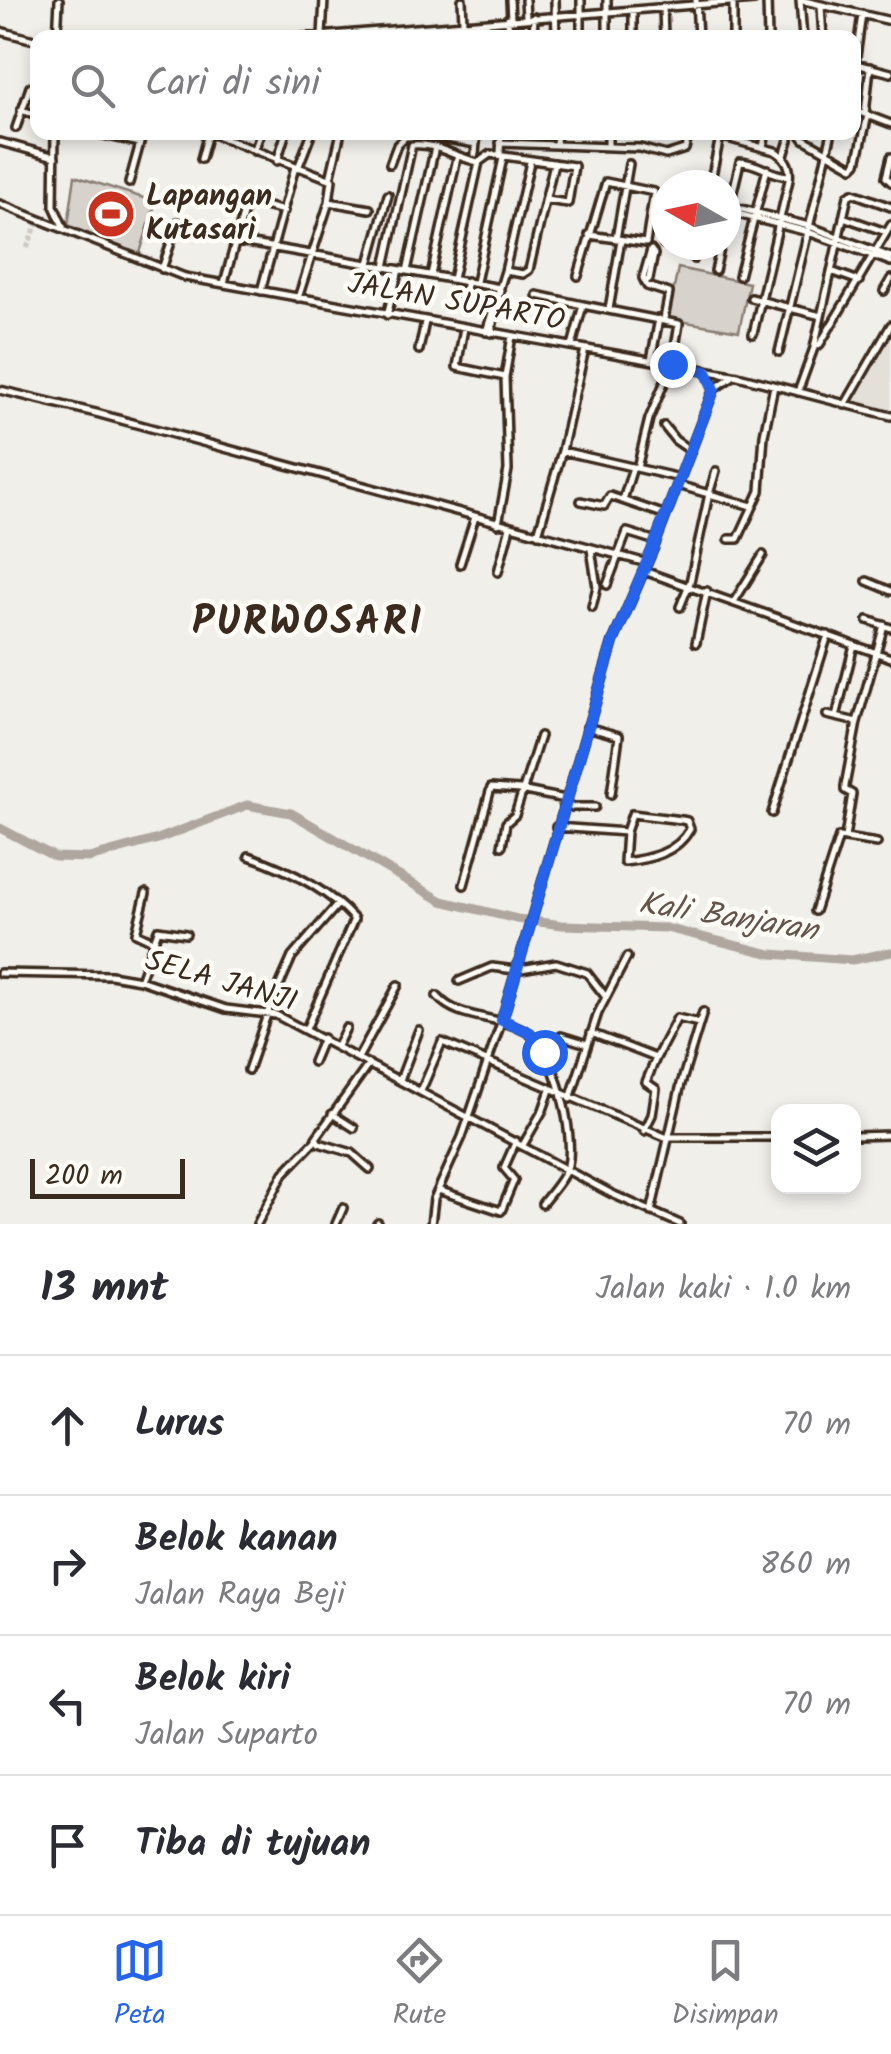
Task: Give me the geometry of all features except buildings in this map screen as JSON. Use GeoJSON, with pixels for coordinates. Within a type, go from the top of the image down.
{"type":"FeatureCollection","features":[{"type":"Feature","properties":{"kind":"street"},"geometry":{"type":"LineString","coordinates":[[58,30],[59,0]]}},
{"type":"Feature","properties":{"kind":"street"},"geometry":{"type":"LineString","coordinates":[[324,0],[326,30]]}},
{"type":"Feature","properties":{"kind":"street"},"geometry":{"type":"LineString","coordinates":[[462,0],[463,22]]}},
{"type":"Feature","properties":{"kind":"street"},"geometry":{"type":"LineString","coordinates":[[509,30],[510,0]]}},
{"type":"Feature","properties":{"kind":"street"},"geometry":{"type":"LineString","coordinates":[[525,0],[532,30]]}},
{"type":"Feature","properties":{"kind":"street"},"geometry":{"type":"LineString","coordinates":[[555,0],[556,30]]}},
{"type":"Feature","properties":{"kind":"street"},"geometry":{"type":"LineString","coordinates":[[580,0],[581,30]]}},
{"type":"Feature","properties":{"kind":"street"},"geometry":{"type":"LineString","coordinates":[[607,0],[608,30]]}},
{"type":"Feature","properties":{"kind":"street"},"geometry":{"type":"LineString","coordinates":[[385,30],[754,0]]}},
{"type":"Feature","properties":{"kind":"street"},"geometry":{"type":"LineString","coordinates":[[767,0],[768,30]]}},
{"type":"Feature","properties":{"kind":"street"},"geometry":{"type":"LineString","coordinates":[[803,30],[801,0],[891,21]]}},
{"type":"Feature","properties":{"kind":"street"},"geometry":{"type":"LineString","coordinates":[[842,9],[844,0]]}},
{"type":"Feature","properties":{"kind":"street"},"geometry":{"type":"LineString","coordinates":[[696,2],[698,30]]}},
{"type":"Feature","properties":{"kind":"street"},"geometry":{"type":"LineString","coordinates":[[733,2],[733,30]]}},
{"type":"Feature","properties":{"kind":"street"},"geometry":{"type":"LineString","coordinates":[[821,4],[823,30]]}},
{"type":"Feature","properties":{"kind":"street"},"geometry":{"type":"LineString","coordinates":[[665,30],[668,5]]}},
{"type":"Feature","properties":{"kind":"street"},"geometry":{"type":"LineString","coordinates":[[633,9],[633,30]]}},
{"type":"Feature","properties":{"kind":"street"},"geometry":{"type":"LineString","coordinates":[[859,30],[862,14]]}},
{"type":"Feature","properties":{"kind":"street"},"geometry":{"type":"LineString","coordinates":[[0,31],[30,39]]}},
{"type":"Feature","properties":{"kind":"street"},"geometry":{"type":"LineString","coordinates":[[861,66],[890,72],[891,62]]}},
{"type":"Feature","properties":{"kind":"street"},"geometry":{"type":"LineString","coordinates":[[810,140],[856,166],[867,114],[870,68]]}},
{"type":"Feature","properties":{"kind":"street"},"geometry":{"type":"LineString","coordinates":[[16,128],[30,87]]}},
{"type":"Feature","properties":{"kind":"street"},"geometry":{"type":"LineString","coordinates":[[21,110],[30,113]]}},
{"type":"Feature","properties":{"kind":"street"},"geometry":{"type":"LineString","coordinates":[[861,112],[891,124]]}},
{"type":"Feature","properties":{"kind":"street"},"geometry":{"type":"LineString","coordinates":[[55,140],[54,206],[64,229]]}},
{"type":"Feature","properties":{"kind":"street"},"geometry":{"type":"LineString","coordinates":[[126,140],[140,143]]}},
{"type":"Feature","properties":{"kind":"street"},"geometry":{"type":"LineString","coordinates":[[129,183],[141,140]]}},
{"type":"Feature","properties":{"kind":"street"},"geometry":{"type":"LineString","coordinates":[[201,159],[206,140]]}},
{"type":"Feature","properties":{"kind":"street"},"geometry":{"type":"LineString","coordinates":[[225,140],[333,182],[298,298]]}},
{"type":"Feature","properties":{"kind":"street"},"geometry":{"type":"LineString","coordinates":[[254,152],[258,140]]}},
{"type":"Feature","properties":{"kind":"street"},"geometry":{"type":"LineString","coordinates":[[277,160],[283,140]]}},
{"type":"Feature","properties":{"kind":"street"},"geometry":{"type":"LineString","coordinates":[[261,291],[309,140]]}},
{"type":"Feature","properties":{"kind":"street"},"geometry":{"type":"LineString","coordinates":[[330,179],[339,140]]}},
{"type":"Feature","properties":{"kind":"street"},"geometry":{"type":"LineString","coordinates":[[390,164],[401,140]]}},
{"type":"Feature","properties":{"kind":"street"},"geometry":{"type":"LineString","coordinates":[[407,271],[432,140]]}},
{"type":"Feature","properties":{"kind":"street"},"geometry":{"type":"LineString","coordinates":[[458,140],[476,144]]}},
{"type":"Feature","properties":{"kind":"street"},"geometry":{"type":"LineString","coordinates":[[476,140],[476,154]]}},
{"type":"Feature","properties":{"kind":"street"},"geometry":{"type":"LineString","coordinates":[[476,283],[502,157],[500,140]]}},
{"type":"Feature","properties":{"kind":"street"},"geometry":{"type":"LineString","coordinates":[[556,140],[556,146]]}},
{"type":"Feature","properties":{"kind":"street"},"geometry":{"type":"LineString","coordinates":[[608,140],[608,146]]}},
{"type":"Feature","properties":{"kind":"street"},"geometry":{"type":"LineString","coordinates":[[500,143],[640,148],[666,155],[685,150],[687,140]]}},
{"type":"Feature","properties":{"kind":"street"},"geometry":{"type":"LineString","coordinates":[[713,170],[720,140]]}},
{"type":"Feature","properties":{"kind":"street"},"geometry":{"type":"LineString","coordinates":[[741,140],[784,156]]}},
{"type":"Feature","properties":{"kind":"street"},"geometry":{"type":"LineString","coordinates":[[764,147],[765,140]]}},
{"type":"Feature","properties":{"kind":"street"},"geometry":{"type":"LineString","coordinates":[[752,334],[789,176],[784,156],[789,140]]}},
{"type":"Feature","properties":{"kind":"street"},"geometry":{"type":"LineString","coordinates":[[778,352],[830,140]]}},
{"type":"Feature","properties":{"kind":"street"},"geometry":{"type":"LineString","coordinates":[[0,142],[55,158]]}},
{"type":"Feature","properties":{"kind":"street"},"geometry":{"type":"LineString","coordinates":[[385,267],[412,145],[433,146],[457,158],[480,162]]}},
{"type":"Feature","properties":{"kind":"street"},"geometry":{"type":"LineString","coordinates":[[453,279],[480,162],[486,155],[574,166],[570,197],[565,204],[546,200]]}},
{"type":"Feature","properties":{"kind":"street"},"geometry":{"type":"LineString","coordinates":[[431,275],[457,158]]}},
{"type":"Feature","properties":{"kind":"street"},"geometry":{"type":"LineString","coordinates":[[489,332],[530,162]]}},
{"type":"Feature","properties":{"kind":"street"},"geometry":{"type":"LineString","coordinates":[[738,170],[740,162],[789,176]]}},
{"type":"Feature","properties":{"kind":"street"},"geometry":{"type":"LineString","coordinates":[[890,162],[886,177],[891,182]]}},
{"type":"Feature","properties":{"kind":"street"},"geometry":{"type":"LineString","coordinates":[[505,271],[523,274],[529,270],[554,163]]}},
{"type":"Feature","properties":{"kind":"street"},"geometry":{"type":"LineString","coordinates":[[610,309],[629,164]]}},
{"type":"Feature","properties":{"kind":"street"},"geometry":{"type":"LineString","coordinates":[[739,276],[767,169]]}},
{"type":"Feature","properties":{"kind":"street"},"geometry":{"type":"LineString","coordinates":[[578,276],[605,183],[655,194],[646,243],[651,250],[643,278],[647,286],[669,293],[651,360]]}},
{"type":"Feature","properties":{"kind":"street"},"geometry":{"type":"LineString","coordinates":[[798,392],[814,348],[850,194],[891,207]]}},
{"type":"Feature","properties":{"kind":"street"},"geometry":{"type":"LineString","coordinates":[[368,266],[388,195]]}},
{"type":"Feature","properties":{"kind":"street"},"geometry":{"type":"LineString","coordinates":[[224,284],[247,202],[284,211]]}},
{"type":"Feature","properties":{"kind":"street"},"geometry":{"type":"LineString","coordinates":[[329,202],[370,209]]}},
{"type":"Feature","properties":{"kind":"street","name":"JALAN SUPARTO"},"geometry":{"type":"LineString","coordinates":[[0,204],[185,277],[738,376],[891,416]]}},
{"type":"Feature","properties":{"kind":"street"},"geometry":{"type":"LineString","coordinates":[[40,220],[48,218],[54,206]]}},
{"type":"Feature","properties":{"kind":"street"},"geometry":{"type":"LineString","coordinates":[[741,212],[809,229],[891,260]]}},
{"type":"Feature","properties":{"kind":"street"},"geometry":{"type":"LineString","coordinates":[[843,217],[886,232]]}},
{"type":"Feature","properties":{"kind":"street"},"geometry":{"type":"LineString","coordinates":[[162,268],[178,222]]}},
{"type":"Feature","properties":{"kind":"street"},"geometry":{"type":"LineString","coordinates":[[814,348],[891,224]]}},
{"type":"Feature","properties":{"kind":"street"},"geometry":{"type":"LineString","coordinates":[[589,235],[646,243]]}},
{"type":"Feature","properties":{"kind":"street"},"geometry":{"type":"LineString","coordinates":[[235,241],[500,289]]}},
{"type":"Feature","properties":{"kind":"street"},"geometry":{"type":"LineString","coordinates":[[715,271],[718,260]]}},
{"type":"Feature","properties":{"kind":"street"},"geometry":{"type":"LineString","coordinates":[[387,315],[399,270]]}},
{"type":"Feature","properties":{"kind":"street"},"geometry":{"type":"LineString","coordinates":[[831,271],[859,281]]}},
{"type":"Feature","properties":{"kind":"street"},"geometry":{"type":"LineString","coordinates":[[884,291],[891,280]]}},
{"type":"Feature","properties":{"kind":"street"},"geometry":{"type":"LineString","coordinates":[[461,306],[467,281]]}},
{"type":"Feature","properties":{"kind":"street"},"geometry":{"type":"LineString","coordinates":[[537,295],[679,324],[672,364],[623,500]]}},
{"type":"Feature","properties":{"kind":"street"},"geometry":{"type":"LineString","coordinates":[[750,298],[821,316]]}},
{"type":"Feature","properties":{"kind":"street"},"geometry":{"type":"LineString","coordinates":[[572,346],[583,305]]}},
{"type":"Feature","properties":{"kind":"street"},"geometry":{"type":"LineString","coordinates":[[419,350],[425,322]]}},
{"type":"Feature","properties":{"kind":"street"},"geometry":{"type":"LineString","coordinates":[[846,404],[891,326]]}},
{"type":"Feature","properties":{"kind":"street"},"geometry":{"type":"LineString","coordinates":[[464,328],[457,366],[505,377]]}},
{"type":"Feature","properties":{"kind":"street"},"geometry":{"type":"LineString","coordinates":[[498,524],[509,462],[505,377],[512,336]]}},
{"type":"Feature","properties":{"kind":"street"},"geometry":{"type":"LineString","coordinates":[[538,534],[562,451],[584,348]]}},
{"type":"Feature","properties":{"kind":"street"},"geometry":{"type":"LineString","coordinates":[[700,369],[710,376],[714,389]]}},
{"type":"Feature","properties":{"kind":"street"},"geometry":{"type":"LineString","coordinates":[[431,1224],[431,1210],[502,1020],[613,642],[714,389],[724,380],[738,376]]}},
{"type":"Feature","properties":{"kind":"street"},"geometry":{"type":"LineString","coordinates":[[729,539],[738,540],[763,475],[764,436],[774,386]]}},
{"type":"Feature","properties":{"kind":"street"},"geometry":{"type":"LineString","coordinates":[[0,390],[619,556],[891,658]]}},
{"type":"Feature","properties":{"kind":"street"},"geometry":{"type":"LineString","coordinates":[[664,426],[674,440],[691,451]]}},
{"type":"Feature","properties":{"kind":"street"},"geometry":{"type":"LineString","coordinates":[[562,451],[635,467],[752,506]]}},
{"type":"Feature","properties":{"kind":"street"},"geometry":{"type":"LineString","coordinates":[[680,608],[716,471]]}},
{"type":"Feature","properties":{"kind":"street"},"geometry":{"type":"LineString","coordinates":[[580,501],[604,506],[610,496],[666,515]]}},
{"type":"Feature","properties":{"kind":"street"},"geometry":{"type":"LineString","coordinates":[[460,564],[476,518]]}},
{"type":"Feature","properties":{"kind":"street"},"geometry":{"type":"LineString","coordinates":[[498,572],[510,527]]}},
{"type":"Feature","properties":{"kind":"street"},"geometry":{"type":"LineString","coordinates":[[607,585],[628,532],[656,541]]}},
{"type":"Feature","properties":{"kind":"street"},"geometry":{"type":"LineString","coordinates":[[591,549],[597,586],[592,607]]}},
{"type":"Feature","properties":{"kind":"street"},"geometry":{"type":"LineString","coordinates":[[735,600],[764,555]]}},
{"type":"Feature","properties":{"kind":"street"},"geometry":{"type":"LineString","coordinates":[[867,582],[891,590]]}},
{"type":"Feature","properties":{"kind":"street"},"geometry":{"type":"LineString","coordinates":[[696,643],[707,591]]}},
{"type":"Feature","properties":{"kind":"street"},"geometry":{"type":"LineString","coordinates":[[845,836],[852,794],[845,790],[857,722],[875,652],[887,626],[868,620]]}},
{"type":"Feature","properties":{"kind":"street"},"geometry":{"type":"LineString","coordinates":[[772,813],[828,635]]}},
{"type":"Feature","properties":{"kind":"street"},"geometry":{"type":"LineString","coordinates":[[836,717],[854,645]]}},
{"type":"Feature","properties":{"kind":"street"},"geometry":{"type":"LineString","coordinates":[[826,715],[857,722]]}},
{"type":"Feature","properties":{"kind":"street"},"geometry":{"type":"LineString","coordinates":[[587,727],[619,736],[611,794]]}},
{"type":"Feature","properties":{"kind":"street"},"geometry":{"type":"LineString","coordinates":[[502,846],[506,823],[514,815],[540,736]]}},
{"type":"Feature","properties":{"kind":"street"},"geometry":{"type":"LineString","coordinates":[[464,886],[491,788],[520,790],[595,807]]}},
{"type":"Feature","properties":{"kind":"street"},"geometry":{"type":"LineString","coordinates":[[632,814],[687,821],[690,829],[658,857],[624,862],[626,832],[632,814]]}},
{"type":"Feature","properties":{"kind":"street"},"geometry":{"type":"LineString","coordinates":[[556,827],[626,832]]}},
{"type":"Feature","properties":{"kind":"street"},"geometry":{"type":"LineString","coordinates":[[816,911],[838,838],[877,842]]}},
{"type":"Feature","properties":{"kind":"street"},"geometry":{"type":"LineString","coordinates":[[249,856],[304,880],[339,903],[352,917],[354,924],[306,1029]]}},
{"type":"Feature","properties":{"kind":"street"},"geometry":{"type":"LineString","coordinates":[[146,894],[136,932],[155,942]]}},
{"type":"Feature","properties":{"kind":"street"},"geometry":{"type":"LineString","coordinates":[[248,1070],[292,957],[339,903]]}},
{"type":"Feature","properties":{"kind":"street"},"geometry":{"type":"LineString","coordinates":[[140,980],[158,930],[186,934]]}},
{"type":"Feature","properties":{"kind":"street"},"geometry":{"type":"LineString","coordinates":[[570,1099],[605,996],[627,957]]}},
{"type":"Feature","properties":{"kind":"street"},"geometry":{"type":"LineString","coordinates":[[459,980],[492,966],[515,970],[548,963],[588,973],[605,996]]}},
{"type":"Feature","properties":{"kind":"street","name":"SELA JANJI"},"geometry":{"type":"LineString","coordinates":[[0,973],[90,973],[140,980],[210,1005],[268,1013],[306,1029],[662,1220],[680,1224]]}},
{"type":"Feature","properties":{"kind":"street"},"geometry":{"type":"LineString","coordinates":[[358,1058],[398,984]]}},
{"type":"Feature","properties":{"kind":"street"},"geometry":{"type":"LineString","coordinates":[[436,996],[452,1010],[502,1020],[537,1040],[570,1132],[567,1168],[542,1204]]}},
{"type":"Feature","properties":{"kind":"street"},"geometry":{"type":"LineString","coordinates":[[650,1212],[702,1012]]}},
{"type":"Feature","properties":{"kind":"street"},"geometry":{"type":"LineString","coordinates":[[644,1130],[652,1115],[656,1089],[646,1082],[656,1058],[677,1018],[700,1023]]}},
{"type":"Feature","properties":{"kind":"street"},"geometry":{"type":"LineString","coordinates":[[337,1046],[346,1028]]}},
{"type":"Feature","properties":{"kind":"street"},"geometry":{"type":"LineString","coordinates":[[400,1080],[419,1030]]}},
{"type":"Feature","properties":{"kind":"street"},"geometry":{"type":"LineString","coordinates":[[591,1033],[656,1058]]}},
{"type":"Feature","properties":{"kind":"street"},"geometry":{"type":"LineString","coordinates":[[561,1036],[588,1044]]}},
{"type":"Feature","properties":{"kind":"street"},"geometry":{"type":"LineString","coordinates":[[313,1062],[323,1038]]}},
{"type":"Feature","properties":{"kind":"street"},"geometry":{"type":"LineString","coordinates":[[421,1092],[440,1042],[670,1139],[771,1138]]}},
{"type":"Feature","properties":{"kind":"street"},"geometry":{"type":"LineString","coordinates":[[257,1224],[284,1173],[316,1140],[368,1064]]}},
{"type":"Feature","properties":{"kind":"street"},"geometry":{"type":"LineString","coordinates":[[523,1145],[556,1092]]}},
{"type":"Feature","properties":{"kind":"street"},"geometry":{"type":"LineString","coordinates":[[332,1114],[354,1128]]}},
{"type":"Feature","properties":{"kind":"street"},"geometry":{"type":"LineString","coordinates":[[861,1136],[891,1135]]}},
{"type":"Feature","properties":{"kind":"street"},"geometry":{"type":"LineString","coordinates":[[316,1140],[352,1153],[370,1168]]}},
{"type":"Feature","properties":{"kind":"street"},"geometry":{"type":"LineString","coordinates":[[438,1190],[501,1211],[514,1180],[504,1167],[516,1141]]}},
{"type":"Feature","properties":{"kind":"street"},"geometry":{"type":"LineString","coordinates":[[336,1224],[343,1208]]}},
{"type":"Feature","properties":{"kind":"shaded area","name":"Lapangan Kutasari"},"geometry":{"type":"Polygon","coordinates":[[[75,176],[156,202],[139,256],[68,225],[75,176]]]}},
{"type":"Feature","properties":{"kind":"shaded area"},"geometry":{"type":"Polygon","coordinates":[[[678,268],[749,283],[739,331],[668,319],[678,268]]]}},
{"type":"Feature","properties":{"kind":"shaded area"},"geometry":{"type":"Polygon","coordinates":[[[891,325],[891,416],[845,405],[891,325]]]}},
{"type":"Feature","properties":{"kind":"waterway","name":"Kali Banjaran"},"geometry":{"type":"LineString","coordinates":[[0,828],[55,857],[89,858],[158,839],[247,805],[291,813],[442,901],[517,919],[562,925],[666,928],[771,954],[852,960],[891,952]]}},
{"type":"Feature","properties":{"kind":"tunnel"},"geometry":{"type":"LineString","coordinates":[[27,247],[39,220]]}},
{"type":"Feature","properties":{"kind":"place","name":"Lapangan Kutasari"},"geometry":{"type":"Point","coordinates":[111,214]}},
{"type":"Feature","properties":{"kind":"district","name":"PURWOSARI"},"geometry":{"type":"Point","coordinates":[308,623]}},
{"type":"Feature","properties":{"kind":"route"},"geometry":{"type":"LineString","coordinates":[[544,1052],[530,1033],[502,1020],[613,642],[714,389],[706,372],[672,364]]}}]}
